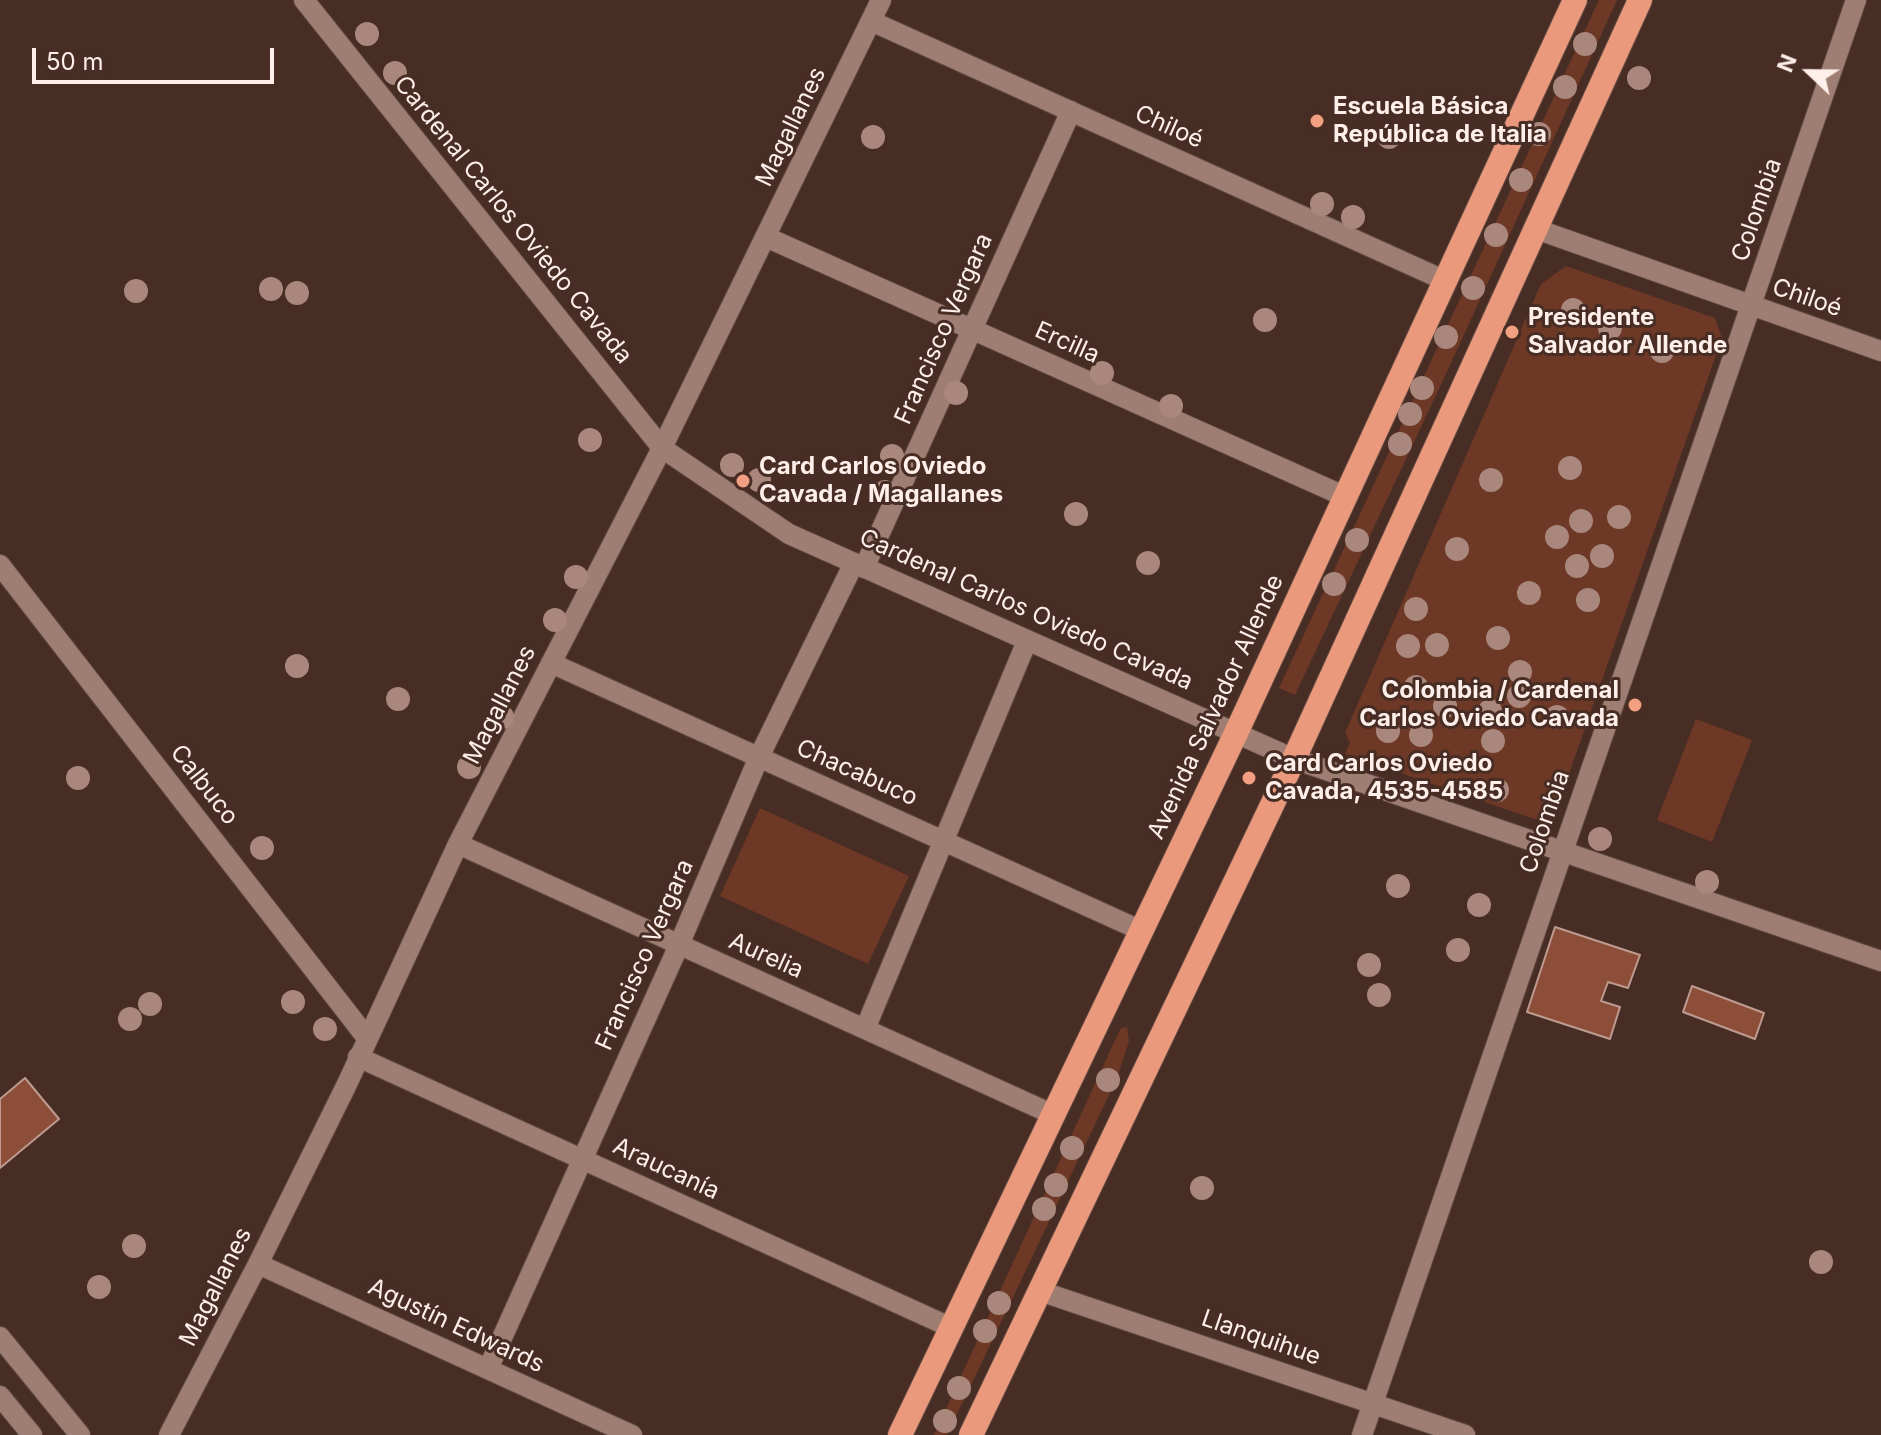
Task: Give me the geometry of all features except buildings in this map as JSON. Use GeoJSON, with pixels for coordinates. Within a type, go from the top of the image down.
{"type":"FeatureCollection","features":[{"type":"Feature","properties":{"kind":"highway","name":"Avenida Salvador Allende"},"geometry":{"type":"LineString","coordinates":[[900,1435],[1237,731],[1575,0]]}},
{"type":"Feature","properties":{"kind":"highway"},"geometry":{"type":"LineString","coordinates":[[971,1435],[1294,759],[1640,0]]}},
{"type":"Feature","properties":{"kind":"street","name":"Cardenal Carlos Oviedo Cavada"},"geometry":{"type":"LineString","coordinates":[[304,0],[662,448],[789,534],[1294,759],[1881,961]]}},
{"type":"Feature","properties":{"kind":"street","name":"Magallanes"},"geometry":{"type":"LineString","coordinates":[[169,1435],[258,1264],[458,844],[662,448],[881,0]]}},
{"type":"Feature","properties":{"kind":"street","name":"Colombia"},"geometry":{"type":"LineString","coordinates":[[1362,1435],[1856,0]]}},
{"type":"Feature","properties":{"kind":"street","name":"Chiloé"},"geometry":{"type":"LineString","coordinates":[[871,21],[1446,281]]}},
{"type":"Feature","properties":{"kind":"street","name":"Francisco Vergara"},"geometry":{"type":"LineString","coordinates":[[488,1369],[679,945],[759,757],[859,566],[1071,111]]}},
{"type":"Feature","properties":{"kind":"street","name":"Chiloé"},"geometry":{"type":"LineString","coordinates":[[1536,229],[1881,351]]}},
{"type":"Feature","properties":{"kind":"street","name":"Ercilla"},"geometry":{"type":"LineString","coordinates":[[766,237],[1346,497]]}},
{"type":"Feature","properties":{"kind":"street","name":"Calbuco"},"geometry":{"type":"LineString","coordinates":[[0,565],[367,1038]]}},
{"type":"Feature","properties":{"kind":"street"},"geometry":{"type":"LineString","coordinates":[[865,1029],[1027,641]]}},
{"type":"Feature","properties":{"kind":"street","name":"Chacabuco"},"geometry":{"type":"LineString","coordinates":[[551,663],[1142,931]]}},
{"type":"Feature","properties":{"kind":"street","name":"Aurelia"},"geometry":{"type":"LineString","coordinates":[[458,844],[1054,1115]]}},
{"type":"Feature","properties":{"kind":"street","name":"Araucanía"},"geometry":{"type":"LineString","coordinates":[[358,1057],[952,1328]]}},
{"type":"Feature","properties":{"kind":"street","name":"Agustín Edwards"},"geometry":{"type":"LineString","coordinates":[[258,1264],[632,1435]]}},
{"type":"Feature","properties":{"kind":"street","name":"Llanquihue"},"geometry":{"type":"LineString","coordinates":[[1040,1291],[1465,1435]]}},
{"type":"Feature","properties":{"kind":"street"},"geometry":{"type":"LineString","coordinates":[[0,1337],[80,1435]]}},
{"type":"Feature","properties":{"kind":"street"},"geometry":{"type":"LineString","coordinates":[[0,1396],[32,1435]]}},
{"type":"Feature","properties":{"kind":"shaded area"},"geometry":{"type":"Polygon","coordinates":[[[1599,0],[1617,0],[1446,374],[1295,695],[1279,688],[1599,0]]]}},
{"type":"Feature","properties":{"kind":"shaded area"},"geometry":{"type":"Polygon","coordinates":[[[1566,266],[1715,318],[1722,338],[1557,808],[1542,815],[1540,821],[1345,754],[1350,742],[1345,733],[1541,284],[1566,266]]]}},
{"type":"Feature","properties":{"kind":"shaded area"},"geometry":{"type":"Polygon","coordinates":[[[1696,719],[1752,740],[1712,842],[1657,820],[1696,719]]]}},
{"type":"Feature","properties":{"kind":"shaded area"},"geometry":{"type":"Polygon","coordinates":[[[760,808],[909,876],[868,964],[720,896],[760,808]]]}},
{"type":"Feature","properties":{"kind":"shaded area"},"geometry":{"type":"Polygon","coordinates":[[[1127,1027],[1129,1041],[1117,1078],[947,1435],[934,1435],[1115,1040],[1121,1028],[1127,1027]]]}},
{"type":"Feature","properties":{"kind":"place","name":"Escuela Básica República de Italia"},"geometry":{"type":"Point","coordinates":[1317,121]}},
{"type":"Feature","properties":{"kind":"place","name":"Presidente Salvador Allende"},"geometry":{"type":"Point","coordinates":[1512,332]}},
{"type":"Feature","properties":{"kind":"place","name":"Card Carlos Oviedo Cavada / Magallanes"},"geometry":{"type":"Point","coordinates":[743,481]}},
{"type":"Feature","properties":{"kind":"place","name":"Colombia / Cardenal Carlos Oviedo Cavada"},"geometry":{"type":"Point","coordinates":[1635,705]}},
{"type":"Feature","properties":{"kind":"place","name":"Card Carlos Oviedo Cavada, 4535-4585"},"geometry":{"type":"Point","coordinates":[1249,778]}}]}
